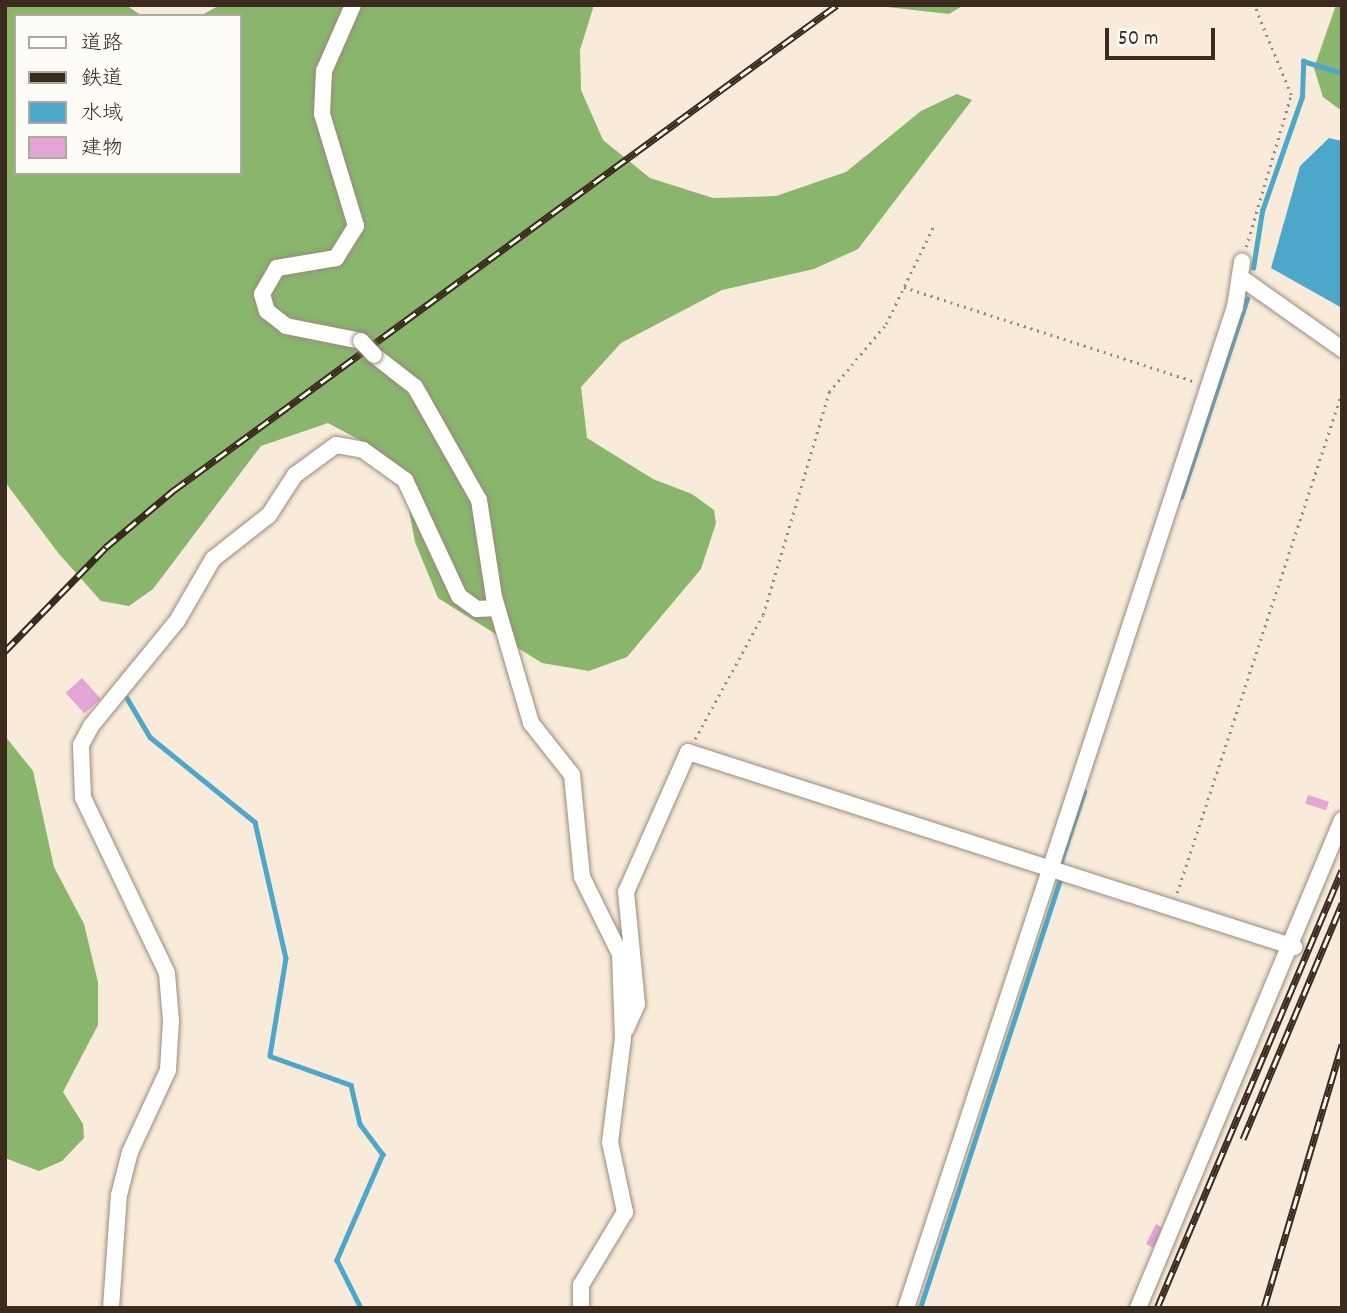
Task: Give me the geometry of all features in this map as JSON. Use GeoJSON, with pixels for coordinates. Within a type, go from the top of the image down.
{"type":"FeatureCollection","features":[{"type":"Feature","properties":{"kind":"street"},"geometry":{"type":"LineString","coordinates":[[352,5],[324,71],[322,114],[356,226],[336,258],[277,268],[262,294],[267,311],[286,326],[361,341],[374,355],[415,387],[479,500],[497,608],[531,723],[577,792],[582,877],[620,954],[623,1038],[610,1142],[625,1212],[587,1273],[581,1308]]}},
{"type":"Feature","properties":{"kind":"street"},"geometry":{"type":"LineString","coordinates":[[906,1308],[1050,870],[1241,270],[1342,349]]}},
{"type":"Feature","properties":{"kind":"street"},"geometry":{"type":"LineString","coordinates":[[111,1308],[119,1195],[130,1152],[168,1070],[171,1021],[167,973],[83,798],[81,745],[91,726],[177,621],[213,559],[269,515],[296,475],[335,446],[363,450],[405,480],[459,596],[477,609],[497,608]]}},
{"type":"Feature","properties":{"kind":"street"},"geometry":{"type":"LineString","coordinates":[[623,1038],[637,1004],[626,892],[688,752],[1294,947]]}},
{"type":"Feature","properties":{"kind":"street"},"geometry":{"type":"LineString","coordinates":[[1138,1308],[1294,947],[1342,820]]}},
{"type":"Feature","properties":{"kind":"path"},"geometry":{"type":"LineString","coordinates":[[1241,270],[1291,95],[1254,5]]}},
{"type":"Feature","properties":{"kind":"path"},"geometry":{"type":"LineString","coordinates":[[688,752],[763,615],[829,392],[886,324],[934,223]]}},
{"type":"Feature","properties":{"kind":"path"},"geometry":{"type":"LineString","coordinates":[[904,287],[1205,384]]}},
{"type":"Feature","properties":{"kind":"path"},"geometry":{"type":"LineString","coordinates":[[1172,909],[1342,392]]}},
{"type":"Feature","properties":{"kind":"green space"},"geometry":{"type":"Polygon","coordinates":[[[5,5],[126,5],[139,14],[14,14],[14,175],[242,175],[242,14],[204,14],[220,5],[594,5],[580,50],[581,90],[603,140],[650,178],[713,198],[776,196],[846,172],[921,111],[957,94],[972,100],[858,249],[814,269],[722,290],[621,343],[581,387],[587,438],[653,479],[692,494],[714,510],[716,523],[701,569],[627,657],[589,671],[542,663],[438,598],[415,542],[403,477],[367,444],[328,423],[261,446],[153,589],[129,606],[101,601],[59,554],[5,482],[5,5]]]}},
{"type":"Feature","properties":{"kind":"green space"},"geometry":{"type":"Polygon","coordinates":[[[869,5],[964,5],[949,14],[869,5]]]}},
{"type":"Feature","properties":{"kind":"green space"},"geometry":{"type":"Polygon","coordinates":[[[1336,5],[1342,5],[1342,111],[1323,97],[1314,68],[1336,5]]]}},
{"type":"Feature","properties":{"kind":"green space"},"geometry":{"type":"Polygon","coordinates":[[[5,736],[33,771],[54,867],[84,924],[98,982],[98,1025],[63,1092],[83,1124],[84,1138],[62,1161],[39,1171],[5,1158],[5,736]]]}},
{"type":"Feature","properties":{"kind":"water"},"geometry":{"type":"Polygon","coordinates":[[[1329,138],[1342,141],[1342,308],[1271,268],[1300,166],[1329,138]]]}},
{"type":"Feature","properties":{"kind":"building"},"geometry":{"type":"Polygon","coordinates":[[[82,678],[101,699],[84,714],[66,693],[82,678]]]}},
{"type":"Feature","properties":{"kind":"building"},"geometry":{"type":"Polygon","coordinates":[[[1308,795],[1329,802],[1326,810],[1305,804],[1308,795]]]}},
{"type":"Feature","properties":{"kind":"building"},"geometry":{"type":"Polygon","coordinates":[[[1156,1224],[1162,1228],[1153,1248],[1146,1244],[1156,1224]]]}},
{"type":"Feature","properties":{"kind":"waterway"},"geometry":{"type":"LineString","coordinates":[[1253,268],[1262,211],[1302,97],[1303,61],[1342,73]]}},
{"type":"Feature","properties":{"kind":"waterway"},"geometry":{"type":"LineString","coordinates":[[1181,497],[1247,299]]}},
{"type":"Feature","properties":{"kind":"waterway"},"geometry":{"type":"LineString","coordinates":[[127,698],[150,737],[255,822],[286,958],[270,1056],[351,1085],[360,1124],[383,1154],[337,1260],[361,1308]]}},
{"type":"Feature","properties":{"kind":"waterway"},"geometry":{"type":"LineString","coordinates":[[1060,864],[1084,792]]}},
{"type":"Feature","properties":{"kind":"waterway"},"geometry":{"type":"LineString","coordinates":[[920,1308],[1060,880]]}},
{"type":"Feature","properties":{"kind":"railway"},"geometry":{"type":"LineString","coordinates":[[5,651],[106,547],[174,490],[837,5]]}},
{"type":"Feature","properties":{"kind":"railway"},"geometry":{"type":"LineString","coordinates":[[1157,1308],[1342,870]]}},
{"type":"Feature","properties":{"kind":"railway"},"geometry":{"type":"LineString","coordinates":[[1243,1139],[1342,903]]}},
{"type":"Feature","properties":{"kind":"railway"},"geometry":{"type":"LineString","coordinates":[[1264,1308],[1342,1044]]}}]}
